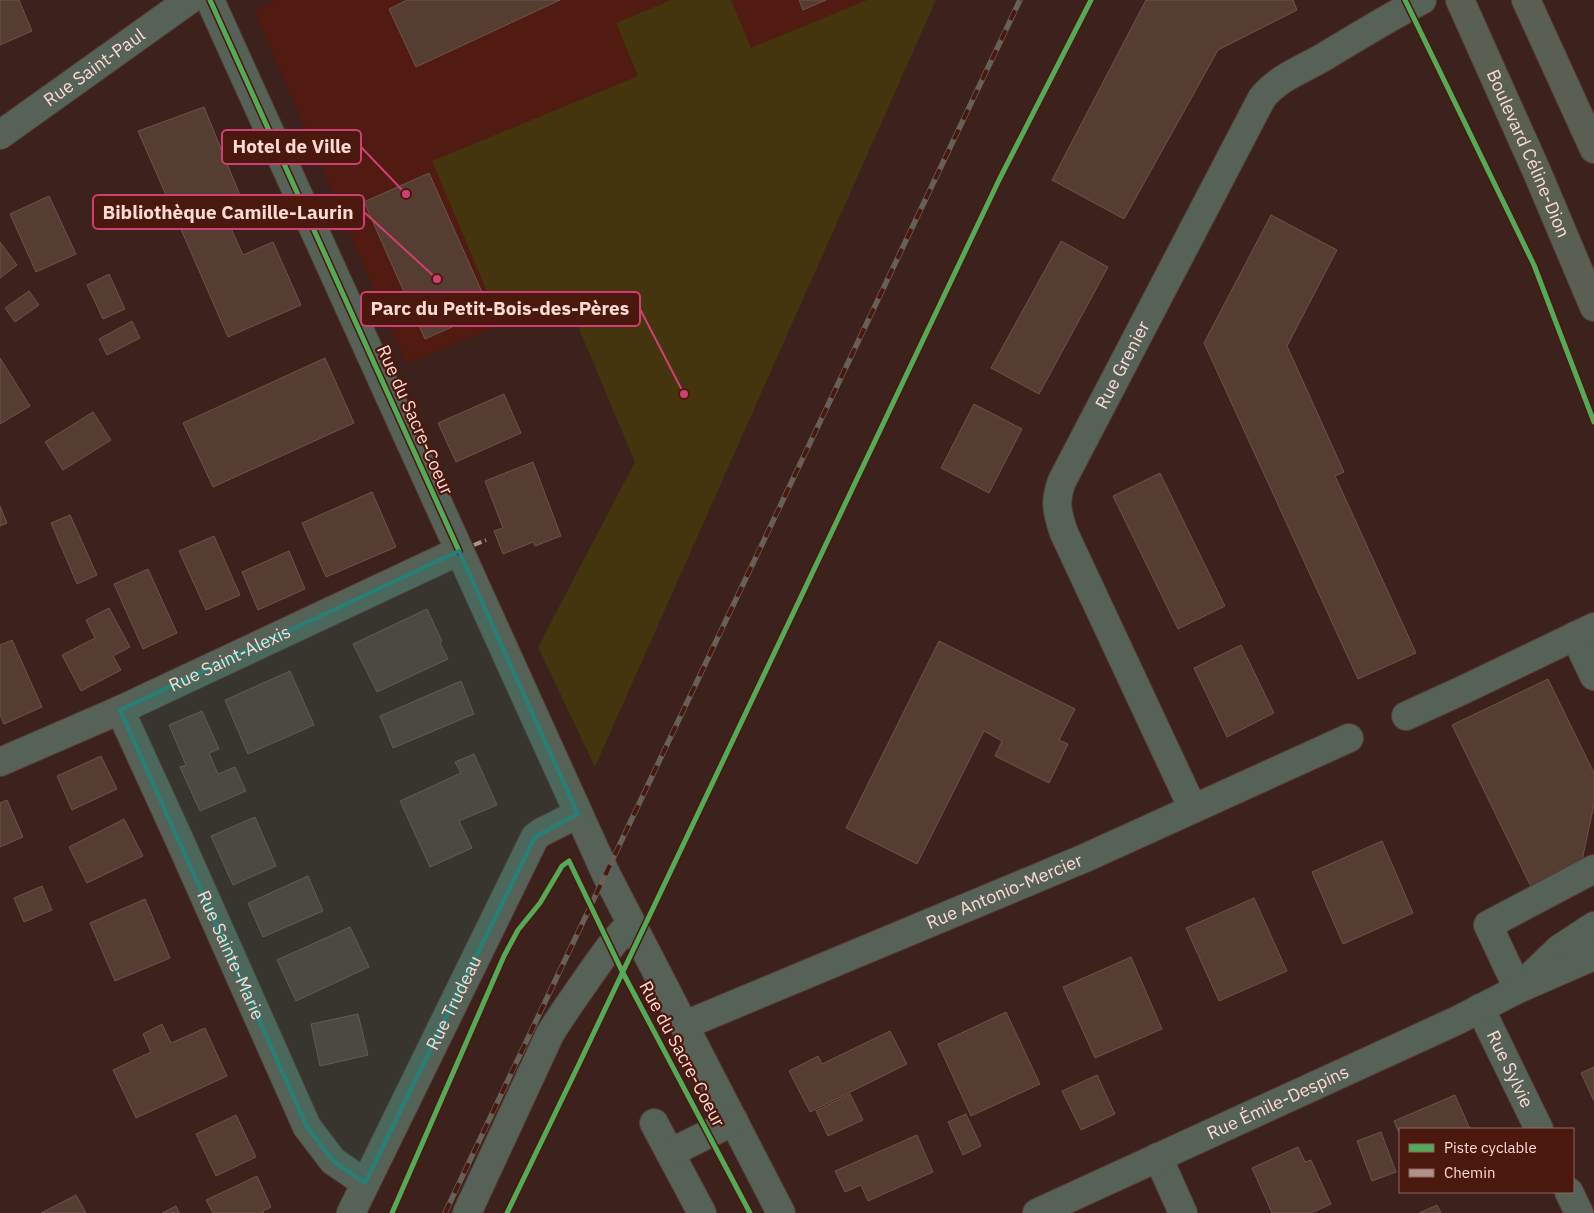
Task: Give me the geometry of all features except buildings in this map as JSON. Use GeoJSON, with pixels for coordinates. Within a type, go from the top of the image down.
{"type":"FeatureCollection","features":[{"type":"Feature","properties":{"kind":"main road","name":"Boulevard Céline-Dion"},"geometry":{"type":"LineString","coordinates":[[1460,0],[1537,172],[1594,307]]}},
{"type":"Feature","properties":{"kind":"main road"},"geometry":{"type":"LineString","coordinates":[[1526,0],[1594,147]]}},
{"type":"Feature","properties":{"kind":"street","name":"Rue Saint-Paul"},"geometry":{"type":"LineString","coordinates":[[0,135],[189,0]]}},
{"type":"Feature","properties":{"kind":"street","name":"Rue du Sacre-Coeur"},"geometry":{"type":"LineString","coordinates":[[210,0],[578,814],[631,924],[685,1025],[778,1212]]}},
{"type":"Feature","properties":{"kind":"street","name":"Rue Grenier"},"geometry":{"type":"LineString","coordinates":[[1193,809],[1064,533],[1057,512],[1057,496],[1062,481],[1262,98],[1279,80],[1422,0]]}},
{"type":"Feature","properties":{"kind":"street","name":"Rue Saint-Alexis"},"geometry":{"type":"LineString","coordinates":[[0,762],[120,710],[459,551]]}},
{"type":"Feature","properties":{"kind":"street"},"geometry":{"type":"LineString","coordinates":[[1406,716],[1585,632],[1594,676]]}},
{"type":"Feature","properties":{"kind":"street","name":"Rue Sainte-Marie"},"geometry":{"type":"LineString","coordinates":[[120,710],[306,1127],[333,1161],[365,1183]]}},
{"type":"Feature","properties":{"kind":"street","name":"Rue Antonio-Mercier"},"geometry":{"type":"LineString","coordinates":[[685,1025],[1085,858],[1349,738]]}},
{"type":"Feature","properties":{"kind":"street","name":"Rue Trudeau"},"geometry":{"type":"LineString","coordinates":[[351,1213],[535,837],[578,814]]}},
{"type":"Feature","properties":{"kind":"street"},"geometry":{"type":"LineString","coordinates":[[1518,989],[1488,925],[1594,870]]}},
{"type":"Feature","properties":{"kind":"street"},"geometry":{"type":"LineString","coordinates":[[467,1213],[550,1034],[611,946],[631,924]]}},
{"type":"Feature","properties":{"kind":"street","name":"Rue Émile-Despins"},"geometry":{"type":"LineString","coordinates":[[1518,989],[1559,949],[1594,926]]}},
{"type":"Feature","properties":{"kind":"street","name":"Rue Émile-Despins"},"geometry":{"type":"LineString","coordinates":[[1037,1213],[1458,1020],[1518,989],[1594,956]]}},
{"type":"Feature","properties":{"kind":"street","name":"Rue Sylvie"},"geometry":{"type":"LineString","coordinates":[[1480,1008],[1539,1128]]}},
{"type":"Feature","properties":{"kind":"street"},"geometry":{"type":"LineString","coordinates":[[670,1153],[734,1121]]}},
{"type":"Feature","properties":{"kind":"street"},"geometry":{"type":"LineString","coordinates":[[654,1122],[702,1213]]}},
{"type":"Feature","properties":{"kind":"street"},"geometry":{"type":"LineString","coordinates":[[1158,1157],[1183,1213]]}},
{"type":"Feature","properties":{"kind":"street"},"geometry":{"type":"LineString","coordinates":[[1569,1193],[1579,1213]]}},
{"type":"Feature","properties":{"kind":"highlighted area"},"geometry":{"type":"Polygon","coordinates":[[[459,551],[578,814],[535,837],[365,1183],[333,1161],[307,1127],[120,710],[459,551]]]}},
{"type":"Feature","properties":{"kind":"shaded area"},"geometry":{"type":"Polygon","coordinates":[[[276,0],[671,0],[616,23],[638,76],[432,161],[501,325],[406,364],[254,10],[276,0]]]}},
{"type":"Feature","properties":{"kind":"shaded area"},"geometry":{"type":"Polygon","coordinates":[[[671,0],[731,0],[751,48],[867,0],[936,0],[595,767],[538,647],[635,462],[566,298],[501,325],[432,161],[638,76],[616,23],[671,0]]]}},
{"type":"Feature","properties":{"kind":"shaded area"},"geometry":{"type":"Polygon","coordinates":[[[731,0],[867,0],[751,49],[731,0]]]}},
{"type":"Feature","properties":{"kind":"railway"},"geometry":{"type":"LineString","coordinates":[[445,1213],[1020,0]]}},
{"type":"Feature","properties":{"kind":"marked path"},"geometry":{"type":"LineString","coordinates":[[474,545],[486,540]]}},
{"type":"Feature","properties":{"kind":"cycle path"},"geometry":{"type":"LineString","coordinates":[[210,0],[459,551]]}},
{"type":"Feature","properties":{"kind":"cycle path"},"geometry":{"type":"LineString","coordinates":[[507,1213],[999,180],[1091,0]]}},
{"type":"Feature","properties":{"kind":"cycle path"},"geometry":{"type":"LineString","coordinates":[[1405,0],[1534,265],[1594,422]]}},
{"type":"Feature","properties":{"kind":"cycle path"},"geometry":{"type":"LineString","coordinates":[[392,1213],[504,956],[518,930],[540,903],[562,866],[569,861],[622,971],[750,1213]]}},
{"type":"Feature","properties":{"kind":"place","name":"Hotel de Ville"},"geometry":{"type":"Point","coordinates":[406,194]}},
{"type":"Feature","properties":{"kind":"place","name":"Bibliothèque Camille-Laurin"},"geometry":{"type":"Point","coordinates":[437,279]}},
{"type":"Feature","properties":{"kind":"place","name":"Parc du Petit-Bois-des-Pères"},"geometry":{"type":"Point","coordinates":[684,394]}}]}
